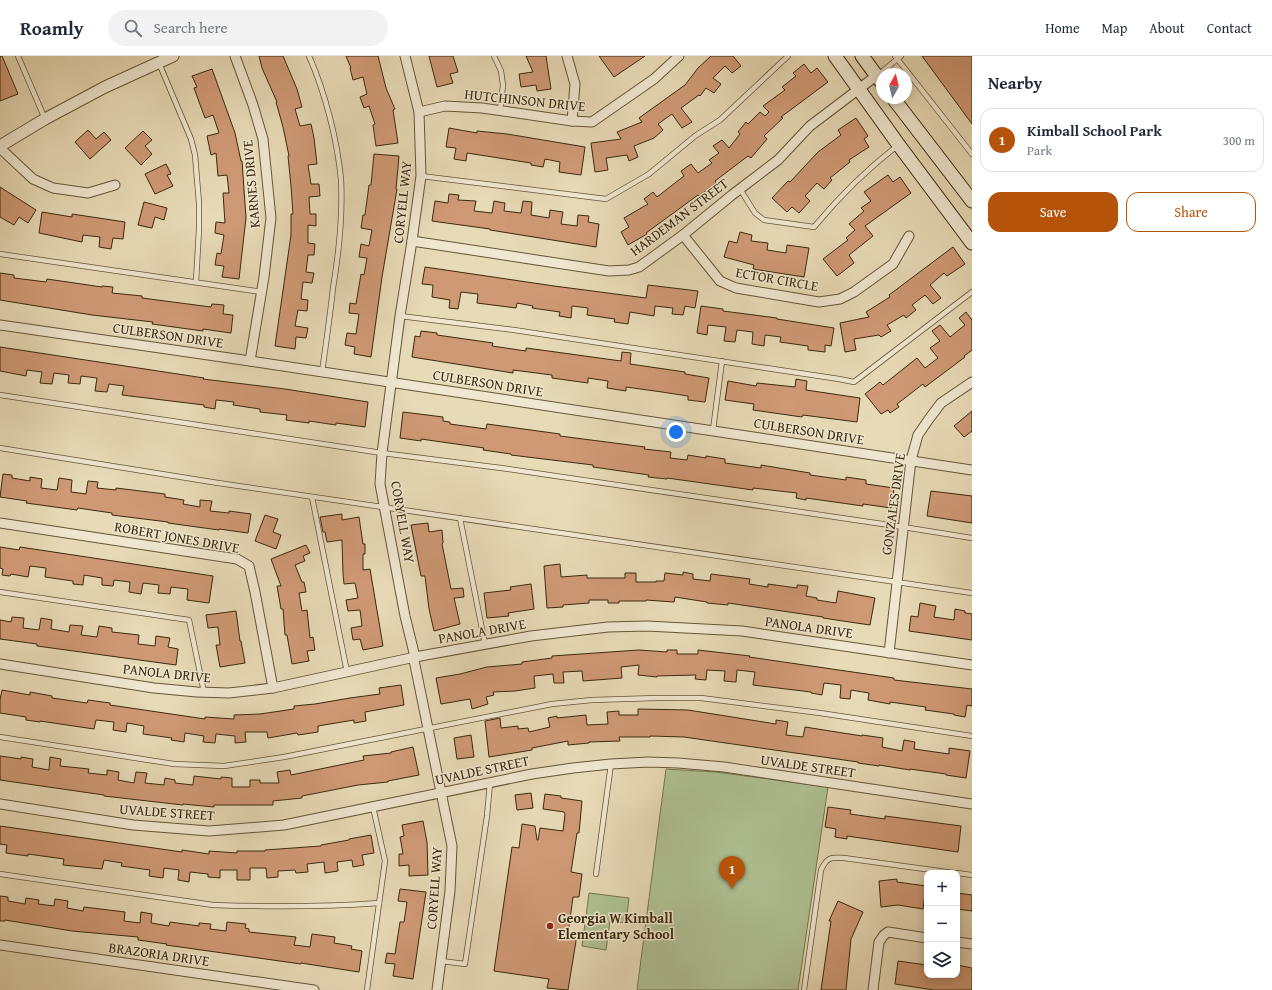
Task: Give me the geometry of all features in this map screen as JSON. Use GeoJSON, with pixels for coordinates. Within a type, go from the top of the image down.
{"type":"FeatureCollection","features":[{"type":"Feature","properties":{"kind":"main road"},"geometry":{"type":"LineString","coordinates":[[835,56],[972,243]]}},
{"type":"Feature","properties":{"kind":"main road"},"geometry":{"type":"LineString","coordinates":[[862,56],[876,75]]}},
{"type":"Feature","properties":{"kind":"main road"},"geometry":{"type":"LineString","coordinates":[[898,104],[971,198]]}},
{"type":"Feature","properties":{"kind":"street"},"geometry":{"type":"LineString","coordinates":[[115,185],[88,193],[53,188],[33,179],[0,147],[45,119],[105,87],[173,56]]}},
{"type":"Feature","properties":{"kind":"street","name":"KARNES DRIVE"},"geometry":{"type":"LineString","coordinates":[[235,56],[253,105],[263,139],[271,218],[262,292],[250,361]]}},
{"type":"Feature","properties":{"kind":"street","name":"CORYELL WAY"},"geometry":{"type":"LineString","coordinates":[[405,56],[419,112],[421,176],[400,316],[382,453],[380,484],[452,846],[450,891],[437,990]]}},
{"type":"Feature","properties":{"kind":"street"},"geometry":{"type":"LineString","coordinates":[[567,56],[575,84],[572,122]]}},
{"type":"Feature","properties":{"kind":"street","name":"HUTCHINSON DRIVE"},"geometry":{"type":"LineString","coordinates":[[419,112],[445,106],[482,108],[572,122],[592,122],[654,80],[679,56]]}},
{"type":"Feature","properties":{"kind":"street","name":"HARDEMAN STREET"},"geometry":{"type":"LineString","coordinates":[[412,242],[609,271],[629,270],[639,267],[683,235],[778,160],[810,126],[859,89],[876,80]]}},
{"type":"Feature","properties":{"kind":"street","name":"ECTOR CIRCLE"},"geometry":{"type":"LineString","coordinates":[[683,235],[720,281],[736,288],[819,302],[840,299],[854,292],[893,264],[909,236]]}},
{"type":"Feature","properties":{"kind":"street","name":"CULBERSON DRIVE"},"geometry":{"type":"LineString","coordinates":[[0,325],[392,382],[972,470]]}},
{"type":"Feature","properties":{"kind":"street","name":"GONZALES DRIVE"},"geometry":{"type":"LineString","coordinates":[[889,653],[911,460],[918,435],[941,403],[972,382]]}},
{"type":"Feature","properties":{"kind":"street","name":"ROBERT JONES DRIVE"},"geometry":{"type":"LineString","coordinates":[[0,523],[237,559],[249,566],[273,688]]}},
{"type":"Feature","properties":{"kind":"street","name":"PANOLA DRIVE"},"geometry":{"type":"LineString","coordinates":[[0,664],[154,688],[204,692],[229,692],[273,688],[415,657],[531,636],[608,627],[647,626],[742,631],[972,665]]}},
{"type":"Feature","properties":{"kind":"street","name":"UVALDE STREET"},"geometry":{"type":"LineString","coordinates":[[0,804],[133,825],[210,831],[284,825],[532,774],[611,764],[648,762],[724,767],[972,804]]}},
{"type":"Feature","properties":{"kind":"street"},"geometry":{"type":"LineString","coordinates":[[873,990],[879,942],[884,935],[888,932],[924,938]]}},
{"type":"Feature","properties":{"kind":"street"},"geometry":{"type":"LineString","coordinates":[[960,942],[972,944]]}},
{"type":"Feature","properties":{"kind":"street","name":"BRAZORIA DRIVE"},"geometry":{"type":"LineString","coordinates":[[0,945],[314,990]]}},
{"type":"Feature","properties":{"kind":"lane"},"geometry":{"type":"LineString","coordinates":[[18,56],[45,119]]}},
{"type":"Feature","properties":{"kind":"lane"},"geometry":{"type":"LineString","coordinates":[[309,56],[317,74],[333,132],[341,179],[340,240],[322,372]]}},
{"type":"Feature","properties":{"kind":"lane"},"geometry":{"type":"LineString","coordinates":[[494,56],[501,71],[503,85],[500,111]]}},
{"type":"Feature","properties":{"kind":"lane"},"geometry":{"type":"LineString","coordinates":[[421,176],[606,199],[649,174],[695,136],[720,120],[788,56]]}},
{"type":"Feature","properties":{"kind":"lane"},"geometry":{"type":"LineString","coordinates":[[888,68],[898,57],[972,154]]}},
{"type":"Feature","properties":{"kind":"lane"},"geometry":{"type":"LineString","coordinates":[[159,63],[191,139],[195,155],[199,203],[196,282]]}},
{"type":"Feature","properties":{"kind":"lane"},"geometry":{"type":"LineString","coordinates":[[740,189],[755,213],[764,220],[814,227],[840,197],[876,163],[899,145]]}},
{"type":"Feature","properties":{"kind":"lane"},"geometry":{"type":"LineString","coordinates":[[0,254],[262,292]]}},
{"type":"Feature","properties":{"kind":"lane"},"geometry":{"type":"LineString","coordinates":[[400,316],[514,330],[854,382],[972,292]]}},
{"type":"Feature","properties":{"kind":"lane"},"geometry":{"type":"LineString","coordinates":[[712,430],[722,361]]}},
{"type":"Feature","properties":{"kind":"lane"},"geometry":{"type":"LineString","coordinates":[[0,394],[382,453],[509,469],[972,538]]}},
{"type":"Feature","properties":{"kind":"lane"},"geometry":{"type":"LineString","coordinates":[[0,448],[312,497],[384,506],[972,593]]}},
{"type":"Feature","properties":{"kind":"lane"},"geometry":{"type":"LineString","coordinates":[[312,497],[347,672]]}},
{"type":"Feature","properties":{"kind":"lane"},"geometry":{"type":"LineString","coordinates":[[460,518],[485,644]]}},
{"type":"Feature","properties":{"kind":"lane"},"geometry":{"type":"LineString","coordinates":[[0,592],[189,620],[204,692]]}},
{"type":"Feature","properties":{"kind":"lane"},"geometry":{"type":"LineString","coordinates":[[0,737],[174,764],[224,766],[284,757],[552,704],[592,700],[657,698],[701,698],[820,713],[972,736]]}},
{"type":"Feature","properties":{"kind":"lane"},"geometry":{"type":"LineString","coordinates":[[596,874],[611,764]]}},
{"type":"Feature","properties":{"kind":"lane"},"geometry":{"type":"LineString","coordinates":[[441,961],[466,964],[487,816],[490,783]]}},
{"type":"Feature","properties":{"kind":"lane"},"geometry":{"type":"LineString","coordinates":[[367,990],[385,861],[373,807]]}},
{"type":"Feature","properties":{"kind":"lane"},"geometry":{"type":"LineString","coordinates":[[804,990],[822,870],[826,862],[833,857],[934,870]]}},
{"type":"Feature","properties":{"kind":"lane"},"geometry":{"type":"LineString","coordinates":[[0,874],[213,904],[243,906],[344,905],[379,903]]}},
{"type":"Feature","properties":{"kind":"lane"},"geometry":{"type":"LineString","coordinates":[[960,874],[972,875]]}},
{"type":"Feature","properties":{"kind":"green space"},"geometry":{"type":"Polygon","coordinates":[[[666,769],[716,772],[828,787],[798,990],[637,990],[666,769]]]}},
{"type":"Feature","properties":{"kind":"green space"},"geometry":{"type":"Polygon","coordinates":[[[589,893],[629,898],[626,923],[610,921],[606,950],[582,946],[589,893]]]}},
{"type":"Feature","properties":{"kind":"building"},"geometry":{"type":"Polygon","coordinates":[[[0,56],[2,56],[18,94],[0,101],[0,56]]]}},
{"type":"Feature","properties":{"kind":"building"},"geometry":{"type":"Polygon","coordinates":[[[259,56],[283,56],[297,89],[302,107],[295,109],[300,126],[311,124],[314,138],[317,164],[308,165],[311,184],[319,184],[320,196],[309,197],[310,214],[316,214],[316,226],[308,225],[308,243],[315,244],[314,255],[308,255],[306,272],[314,273],[312,283],[303,282],[301,299],[308,300],[307,311],[298,310],[295,326],[308,328],[306,338],[296,337],[295,349],[275,346],[291,235],[291,214],[293,214],[289,156],[283,127],[277,102],[262,68],[259,56]]]}},
{"type":"Feature","properties":{"kind":"building"},"geometry":{"type":"Polygon","coordinates":[[[346,56],[378,56],[386,88],[395,109],[393,110],[398,143],[376,146],[373,125],[375,124],[369,106],[364,108],[360,97],[367,94],[363,77],[353,80],[351,68],[346,56]]]}},
{"type":"Feature","properties":{"kind":"building"},"geometry":{"type":"Polygon","coordinates":[[[429,56],[453,56],[458,72],[450,74],[453,83],[437,87],[429,56]]]}},
{"type":"Feature","properties":{"kind":"building"},"geometry":{"type":"Polygon","coordinates":[[[526,56],[546,56],[551,89],[537,91],[536,85],[521,87],[519,74],[533,72],[526,56]]]}},
{"type":"Feature","properties":{"kind":"building"},"geometry":{"type":"Polygon","coordinates":[[[599,56],[645,56],[614,77],[599,56]]]}},
{"type":"Feature","properties":{"kind":"building"},"geometry":{"type":"Polygon","coordinates":[[[711,56],[733,56],[741,66],[732,73],[725,66],[713,78],[721,84],[714,93],[706,88],[700,96],[699,95],[681,108],[692,122],[682,128],[672,114],[658,124],[663,130],[654,138],[634,146],[638,157],[629,161],[627,155],[606,158],[608,170],[595,172],[591,143],[621,139],[617,132],[642,122],[639,118],[685,85],[698,68],[711,56]]]}},
{"type":"Feature","properties":{"kind":"building"},"geometry":{"type":"Polygon","coordinates":[[[922,56],[972,56],[972,124],[922,56]]]}},
{"type":"Feature","properties":{"kind":"building"},"geometry":{"type":"Polygon","coordinates":[[[804,64],[811,73],[817,68],[828,82],[781,117],[783,118],[764,136],[767,139],[751,158],[748,156],[715,181],[716,183],[699,196],[698,195],[646,233],[647,234],[628,245],[621,232],[629,227],[624,218],[648,204],[644,199],[653,192],[657,197],[684,176],[681,171],[691,164],[698,173],[712,163],[709,160],[719,153],[713,146],[722,140],[729,148],[740,134],[738,132],[746,122],[748,124],[760,112],[765,116],[769,112],[763,106],[785,90],[782,87],[796,76],[793,73],[804,64]]]}},
{"type":"Feature","properties":{"kind":"building"},"geometry":{"type":"Polygon","coordinates":[[[212,69],[235,133],[242,161],[246,218],[239,279],[222,277],[224,266],[215,265],[217,253],[221,254],[224,235],[215,233],[216,222],[225,223],[223,193],[229,193],[227,175],[218,176],[216,153],[211,155],[207,136],[219,133],[213,115],[205,118],[194,88],[197,87],[192,76],[212,69]]]}},
{"type":"Feature","properties":{"kind":"building"},"geometry":{"type":"Polygon","coordinates":[[[856,118],[868,136],[864,139],[869,147],[849,160],[850,162],[830,178],[832,180],[824,189],[817,183],[805,196],[810,201],[799,213],[792,207],[787,212],[772,198],[788,181],[790,182],[818,152],[841,135],[838,130],[856,118]]]}},
{"type":"Feature","properties":{"kind":"building"},"geometry":{"type":"Polygon","coordinates":[[[449,128],[477,133],[477,131],[507,134],[585,147],[581,175],[559,172],[560,162],[545,159],[543,167],[531,165],[531,163],[467,153],[466,161],[454,159],[456,148],[446,147],[449,128]]]}},
{"type":"Feature","properties":{"kind":"building"},"geometry":{"type":"Polygon","coordinates":[[[88,130],[96,139],[104,132],[111,140],[90,159],[75,142],[88,130]]]}},
{"type":"Feature","properties":{"kind":"building"},"geometry":{"type":"Polygon","coordinates":[[[143,131],[152,140],[145,146],[152,154],[141,165],[125,148],[143,131]]]}},
{"type":"Feature","properties":{"kind":"building"},"geometry":{"type":"Polygon","coordinates":[[[374,154],[399,156],[397,189],[382,277],[371,357],[354,354],[355,347],[345,345],[347,333],[356,334],[359,314],[349,313],[350,303],[356,304],[361,274],[364,275],[367,258],[359,257],[361,244],[369,246],[372,230],[361,228],[363,215],[365,215],[369,185],[371,185],[374,154]]]}},
{"type":"Feature","properties":{"kind":"building"},"geometry":{"type":"Polygon","coordinates":[[[166,164],[171,174],[167,175],[173,186],[155,194],[145,174],[166,164]]]}},
{"type":"Feature","properties":{"kind":"building"},"geometry":{"type":"Polygon","coordinates":[[[888,175],[893,182],[900,177],[911,193],[865,226],[873,236],[849,255],[854,263],[837,276],[823,259],[848,240],[846,238],[855,230],[849,224],[864,211],[861,208],[871,201],[864,192],[888,175]]]}},
{"type":"Feature","properties":{"kind":"building"},"geometry":{"type":"Polygon","coordinates":[[[0,187],[36,210],[28,223],[19,217],[14,225],[0,217],[0,187]]]}},
{"type":"Feature","properties":{"kind":"building"},"geometry":{"type":"Polygon","coordinates":[[[449,194],[459,195],[458,200],[476,201],[474,211],[492,213],[494,201],[505,203],[504,211],[521,213],[523,201],[532,202],[531,215],[549,218],[550,210],[563,212],[561,224],[577,226],[578,215],[589,216],[588,222],[599,224],[596,247],[432,221],[435,201],[448,203],[449,194]]]}},
{"type":"Feature","properties":{"kind":"building"},"geometry":{"type":"Polygon","coordinates":[[[144,202],[167,208],[164,220],[155,217],[152,228],[138,225],[144,202]]]}},
{"type":"Feature","properties":{"kind":"building"},"geometry":{"type":"Polygon","coordinates":[[[42,212],[72,217],[72,214],[125,222],[123,239],[113,238],[111,249],[99,247],[100,237],[83,235],[82,242],[39,233],[42,212]]]}},
{"type":"Feature","properties":{"kind":"building"},"geometry":{"type":"Polygon","coordinates":[[[740,232],[752,235],[751,241],[768,243],[767,250],[786,253],[787,245],[809,248],[804,277],[753,269],[754,265],[724,257],[729,241],[737,243],[740,232]]]}},
{"type":"Feature","properties":{"kind":"building"},"geometry":{"type":"Polygon","coordinates":[[[953,247],[965,264],[947,276],[944,273],[930,285],[941,298],[933,304],[925,295],[912,305],[916,310],[906,318],[904,315],[887,325],[891,331],[881,337],[879,335],[854,339],[856,350],[845,352],[840,323],[869,317],[866,312],[890,297],[889,295],[953,247]]]}},
{"type":"Feature","properties":{"kind":"building"},"geometry":{"type":"Polygon","coordinates":[[[425,267],[646,298],[648,285],[698,291],[695,308],[685,306],[683,315],[672,314],[673,308],[655,306],[654,316],[630,312],[628,324],[614,322],[615,319],[587,315],[588,308],[572,306],[571,318],[559,316],[560,312],[532,308],[533,306],[517,303],[516,308],[477,303],[478,294],[461,292],[458,309],[449,308],[450,300],[432,297],[433,285],[422,284],[425,267]]]}},
{"type":"Feature","properties":{"kind":"building"},"geometry":{"type":"Polygon","coordinates":[[[0,273],[14,275],[14,278],[46,282],[47,279],[102,287],[113,287],[112,293],[142,296],[142,298],[211,307],[212,304],[224,305],[223,314],[233,315],[231,333],[152,324],[153,322],[92,315],[0,300],[0,273]]]}},
{"type":"Feature","properties":{"kind":"building"},"geometry":{"type":"Polygon","coordinates":[[[701,306],[723,309],[723,311],[777,318],[834,328],[831,346],[825,345],[825,352],[808,350],[808,346],[780,342],[781,337],[765,335],[764,346],[752,344],[753,332],[737,330],[735,342],[724,341],[726,327],[708,325],[707,335],[697,333],[701,306]]]}},
{"type":"Feature","properties":{"kind":"building"},"geometry":{"type":"Polygon","coordinates":[[[966,312],[972,320],[972,350],[925,387],[923,384],[897,404],[899,407],[890,413],[888,410],[881,414],[865,394],[880,382],[883,385],[917,358],[925,368],[938,358],[930,348],[940,341],[932,331],[940,325],[950,337],[965,325],[959,318],[966,312]]]}},
{"type":"Feature","properties":{"kind":"building"},"geometry":{"type":"Polygon","coordinates":[[[421,331],[437,333],[437,335],[493,343],[492,346],[526,351],[526,348],[621,361],[622,352],[631,353],[630,364],[685,372],[685,374],[709,378],[705,402],[688,400],[688,396],[662,392],[626,387],[626,391],[607,388],[608,381],[588,378],[588,383],[552,378],[552,375],[513,370],[513,373],[412,357],[415,336],[420,337],[421,331]]]}},
{"type":"Feature","properties":{"kind":"building"},"geometry":{"type":"Polygon","coordinates":[[[0,347],[204,378],[203,379],[285,389],[368,402],[365,427],[336,423],[336,425],[309,421],[309,423],[286,420],[287,415],[260,412],[260,409],[233,405],[234,402],[216,400],[215,409],[204,407],[204,405],[122,395],[124,386],[109,384],[107,392],[95,391],[97,378],[81,376],[80,384],[68,383],[69,375],[54,373],[52,384],[40,383],[42,372],[27,370],[26,376],[0,371],[0,347]]]}},
{"type":"Feature","properties":{"kind":"building"},"geometry":{"type":"Polygon","coordinates":[[[796,379],[807,381],[806,390],[860,398],[857,422],[803,415],[802,417],[753,410],[754,404],[725,400],[728,381],[756,386],[757,383],[795,387],[796,379]]]}},
{"type":"Feature","properties":{"kind":"building"},"geometry":{"type":"Polygon","coordinates":[[[972,411],[972,431],[964,437],[954,426],[972,411]]]}},
{"type":"Feature","properties":{"kind":"building"},"geometry":{"type":"Polygon","coordinates":[[[403,412],[443,417],[443,421],[450,422],[450,424],[486,429],[487,424],[560,434],[560,436],[645,447],[644,449],[671,452],[670,458],[687,460],[688,455],[706,458],[706,456],[725,459],[725,463],[761,468],[761,465],[810,473],[810,475],[846,480],[846,477],[866,480],[866,484],[894,488],[891,508],[863,504],[863,506],[806,498],[806,500],[796,498],[797,493],[753,488],[753,490],[667,478],[648,477],[649,475],[593,467],[593,465],[511,455],[483,450],[484,448],[421,439],[421,441],[400,438],[403,412]]]}},
{"type":"Feature","properties":{"kind":"building"},"geometry":{"type":"Polygon","coordinates":[[[3,474],[12,475],[12,478],[30,481],[30,477],[42,479],[41,488],[57,490],[59,478],[72,480],[71,492],[86,494],[88,481],[98,482],[97,488],[116,490],[116,488],[165,494],[165,497],[184,500],[183,504],[200,507],[200,500],[212,501],[210,511],[229,513],[229,511],[251,514],[248,533],[112,515],[112,513],[78,508],[77,510],[26,503],[27,501],[0,497],[3,474]]]}},
{"type":"Feature","properties":{"kind":"building"},"geometry":{"type":"Polygon","coordinates":[[[931,491],[972,496],[972,523],[927,516],[931,491]]]}},
{"type":"Feature","properties":{"kind":"building"},"geometry":{"type":"Polygon","coordinates":[[[342,514],[342,520],[359,517],[363,544],[365,544],[365,554],[363,554],[363,570],[370,569],[383,646],[363,650],[360,639],[353,640],[351,628],[362,626],[360,610],[348,611],[346,600],[358,598],[355,583],[344,584],[342,540],[327,542],[320,517],[342,514]]]}},
{"type":"Feature","properties":{"kind":"building"},"geometry":{"type":"Polygon","coordinates":[[[265,515],[278,519],[273,532],[281,535],[276,549],[255,541],[265,515]]]}},
{"type":"Feature","properties":{"kind":"building"},"geometry":{"type":"Polygon","coordinates":[[[428,523],[429,532],[442,530],[442,544],[451,589],[463,588],[464,597],[454,598],[460,624],[434,631],[429,609],[425,576],[421,576],[411,525],[428,523]]]}},
{"type":"Feature","properties":{"kind":"building"},"geometry":{"type":"Polygon","coordinates":[[[306,545],[310,553],[303,556],[305,561],[295,565],[302,582],[304,582],[306,592],[299,593],[302,611],[307,610],[310,638],[313,637],[315,650],[307,651],[309,661],[292,664],[287,635],[285,635],[283,609],[281,609],[277,586],[281,586],[271,559],[306,545]]]}},
{"type":"Feature","properties":{"kind":"building"},"geometry":{"type":"Polygon","coordinates":[[[0,547],[19,550],[20,547],[213,576],[209,603],[187,600],[188,589],[171,587],[170,594],[158,593],[159,585],[143,583],[141,594],[129,592],[130,582],[114,580],[113,586],[102,585],[102,578],[84,575],[83,585],[73,584],[73,581],[45,577],[46,568],[30,566],[28,577],[11,574],[10,576],[2,575],[3,569],[0,568],[0,547]]]}},
{"type":"Feature","properties":{"kind":"building"},"geometry":{"type":"Polygon","coordinates":[[[560,564],[561,577],[587,575],[587,578],[625,578],[625,573],[636,573],[636,582],[656,582],[664,581],[665,573],[683,575],[683,572],[693,574],[693,579],[710,581],[711,574],[750,579],[749,584],[768,587],[768,584],[797,588],[797,585],[808,586],[806,596],[817,598],[817,600],[836,603],[838,591],[875,598],[870,625],[728,603],[728,605],[707,603],[675,597],[674,602],[646,600],[608,603],[608,600],[589,600],[589,603],[547,608],[544,566],[560,564]]]}},
{"type":"Feature","properties":{"kind":"building"},"geometry":{"type":"Polygon","coordinates":[[[531,584],[534,609],[508,613],[509,616],[487,618],[484,593],[511,590],[510,587],[531,584]]]}},
{"type":"Feature","properties":{"kind":"building"},"geometry":{"type":"Polygon","coordinates":[[[920,603],[936,606],[934,617],[954,620],[955,609],[972,614],[972,640],[909,631],[911,616],[918,617],[920,603]]]}},
{"type":"Feature","properties":{"kind":"building"},"geometry":{"type":"Polygon","coordinates":[[[236,611],[245,663],[220,667],[216,645],[220,645],[218,627],[208,628],[206,615],[236,611]]]}},
{"type":"Feature","properties":{"kind":"building"},"geometry":{"type":"Polygon","coordinates":[[[12,617],[24,618],[23,628],[39,630],[41,618],[52,620],[51,629],[69,632],[70,625],[83,626],[81,635],[97,637],[99,626],[112,628],[112,632],[139,635],[138,644],[155,646],[156,636],[170,638],[168,647],[178,649],[176,665],[37,646],[37,644],[0,639],[0,620],[11,622],[12,617]]]}},
{"type":"Feature","properties":{"kind":"building"},"geometry":{"type":"Polygon","coordinates":[[[639,650],[667,652],[667,650],[677,650],[677,654],[698,654],[698,650],[750,656],[749,657],[894,678],[894,680],[972,689],[972,706],[967,705],[965,717],[925,710],[926,707],[890,702],[890,704],[868,700],[869,693],[851,690],[850,699],[840,698],[841,685],[824,683],[822,695],[811,692],[753,685],[755,672],[737,670],[736,682],[724,681],[725,671],[707,670],[706,680],[695,679],[696,675],[657,677],[638,675],[639,665],[621,667],[622,678],[583,681],[582,671],[563,672],[564,683],[554,683],[553,674],[534,676],[535,688],[493,692],[494,695],[486,697],[488,704],[472,709],[470,699],[441,704],[436,678],[487,667],[522,664],[522,662],[552,658],[552,656],[639,650]]]}},
{"type":"Feature","properties":{"kind":"building"},"geometry":{"type":"Polygon","coordinates":[[[401,685],[404,705],[365,712],[366,721],[354,723],[354,720],[318,726],[318,732],[298,735],[297,733],[268,738],[267,732],[245,732],[246,742],[235,743],[235,736],[216,734],[215,743],[203,742],[204,736],[185,733],[184,742],[171,740],[172,738],[143,734],[144,726],[127,723],[126,732],[113,730],[114,722],[96,720],[94,729],[26,720],[26,717],[0,713],[2,690],[30,695],[30,692],[52,696],[52,698],[87,703],[88,700],[110,703],[110,705],[205,719],[205,717],[234,719],[234,715],[260,714],[294,709],[294,706],[380,694],[379,688],[401,685]]]}},
{"type":"Feature","properties":{"kind":"building"},"geometry":{"type":"Polygon","coordinates":[[[638,709],[688,710],[776,724],[776,720],[788,722],[786,735],[803,737],[805,727],[883,738],[882,747],[902,751],[904,740],[915,742],[914,749],[949,754],[949,748],[970,751],[966,778],[684,737],[619,737],[620,741],[589,742],[568,745],[568,741],[532,748],[532,750],[489,757],[485,721],[500,718],[501,728],[518,726],[518,729],[528,728],[529,732],[550,727],[548,718],[557,716],[557,718],[586,715],[587,725],[608,724],[607,712],[619,711],[619,715],[638,715],[638,709]]]}},
{"type":"Feature","properties":{"kind":"building"},"geometry":{"type":"Polygon","coordinates":[[[471,735],[474,757],[457,759],[454,738],[471,735]]]}},
{"type":"Feature","properties":{"kind":"building"},"geometry":{"type":"Polygon","coordinates":[[[413,747],[419,775],[388,782],[358,785],[302,796],[302,798],[273,801],[273,805],[214,805],[214,807],[183,805],[104,796],[0,780],[0,756],[33,759],[32,767],[49,770],[50,757],[61,759],[60,766],[89,769],[88,773],[107,775],[107,770],[119,772],[118,780],[134,783],[136,772],[147,773],[145,783],[164,785],[165,778],[175,780],[175,783],[193,785],[194,776],[221,779],[221,777],[232,778],[232,787],[250,787],[250,780],[260,780],[260,783],[279,783],[277,772],[290,770],[291,775],[364,760],[363,756],[391,753],[413,747]]]}},
{"type":"Feature","properties":{"kind":"building"},"geometry":{"type":"Polygon","coordinates":[[[531,793],[533,808],[517,810],[515,795],[531,793]]]}},
{"type":"Feature","properties":{"kind":"building"},"geometry":{"type":"Polygon","coordinates":[[[545,794],[582,801],[579,833],[577,833],[571,872],[582,874],[579,897],[573,897],[568,934],[577,935],[568,990],[547,988],[549,979],[494,971],[512,847],[519,848],[522,824],[535,826],[537,840],[540,828],[563,831],[565,814],[564,812],[543,809],[545,794]]]}},
{"type":"Feature","properties":{"kind":"building"},"geometry":{"type":"Polygon","coordinates":[[[828,807],[851,810],[850,814],[885,819],[885,816],[961,826],[958,852],[847,836],[847,839],[835,837],[836,829],[825,827],[828,807]]]}},
{"type":"Feature","properties":{"kind":"building"},"geometry":{"type":"Polygon","coordinates":[[[423,821],[427,842],[428,875],[409,876],[409,865],[399,866],[399,854],[403,854],[400,837],[404,836],[402,825],[423,821]]]}},
{"type":"Feature","properties":{"kind":"building"},"geometry":{"type":"Polygon","coordinates":[[[0,826],[182,852],[182,850],[209,854],[209,851],[237,853],[237,851],[265,851],[321,846],[371,835],[374,853],[362,855],[364,865],[353,867],[352,860],[337,862],[338,871],[325,873],[324,862],[307,864],[308,872],[296,873],[295,870],[278,871],[278,877],[267,878],[266,868],[250,868],[250,880],[237,880],[237,870],[220,870],[220,878],[208,877],[208,874],[190,872],[189,882],[178,880],[179,870],[164,868],[163,878],[149,876],[150,870],[121,866],[122,863],[104,860],[102,869],[63,865],[64,859],[28,854],[28,856],[6,853],[7,845],[0,844],[0,826]]]}},
{"type":"Feature","properties":{"kind":"building"},"geometry":{"type":"Polygon","coordinates":[[[897,879],[897,882],[924,886],[923,909],[898,905],[881,907],[879,881],[897,879]]]}},
{"type":"Feature","properties":{"kind":"building"},"geometry":{"type":"Polygon","coordinates":[[[400,889],[426,892],[413,979],[393,976],[395,964],[385,963],[387,953],[395,954],[400,922],[404,922],[407,902],[398,901],[400,889]]]}},
{"type":"Feature","properties":{"kind":"building"},"geometry":{"type":"Polygon","coordinates":[[[960,893],[972,895],[972,911],[960,909],[960,893]]]}},
{"type":"Feature","properties":{"kind":"building"},"geometry":{"type":"Polygon","coordinates":[[[0,896],[8,897],[8,901],[25,904],[26,898],[39,900],[38,904],[54,906],[55,899],[68,901],[67,908],[83,911],[84,907],[125,912],[124,921],[140,923],[141,912],[152,914],[151,923],[169,926],[170,922],[199,926],[199,923],[211,924],[210,929],[226,931],[227,922],[246,924],[245,928],[249,929],[249,932],[296,937],[294,945],[310,947],[312,934],[335,937],[334,943],[352,946],[351,949],[362,951],[359,972],[166,945],[167,944],[138,940],[138,937],[72,931],[5,920],[0,921],[0,896]]]}},
{"type":"Feature","properties":{"kind":"building"},"geometry":{"type":"Polygon","coordinates":[[[838,901],[863,912],[851,939],[846,990],[821,990],[831,921],[829,921],[838,901]]]}},
{"type":"Feature","properties":{"kind":"building"},"geometry":{"type":"Polygon","coordinates":[[[898,961],[924,965],[924,978],[960,978],[960,966],[972,968],[972,990],[934,990],[895,984],[898,961]]]}},
{"type":"Feature","properties":{"kind":"place","name":"Kimball School Park"},"geometry":{"type":"Point","coordinates":[732,889]}},
{"type":"Feature","properties":{"kind":"place","name":"Georgia W Kimball Elementary School"},"geometry":{"type":"Point","coordinates":[550,926]}}]}
